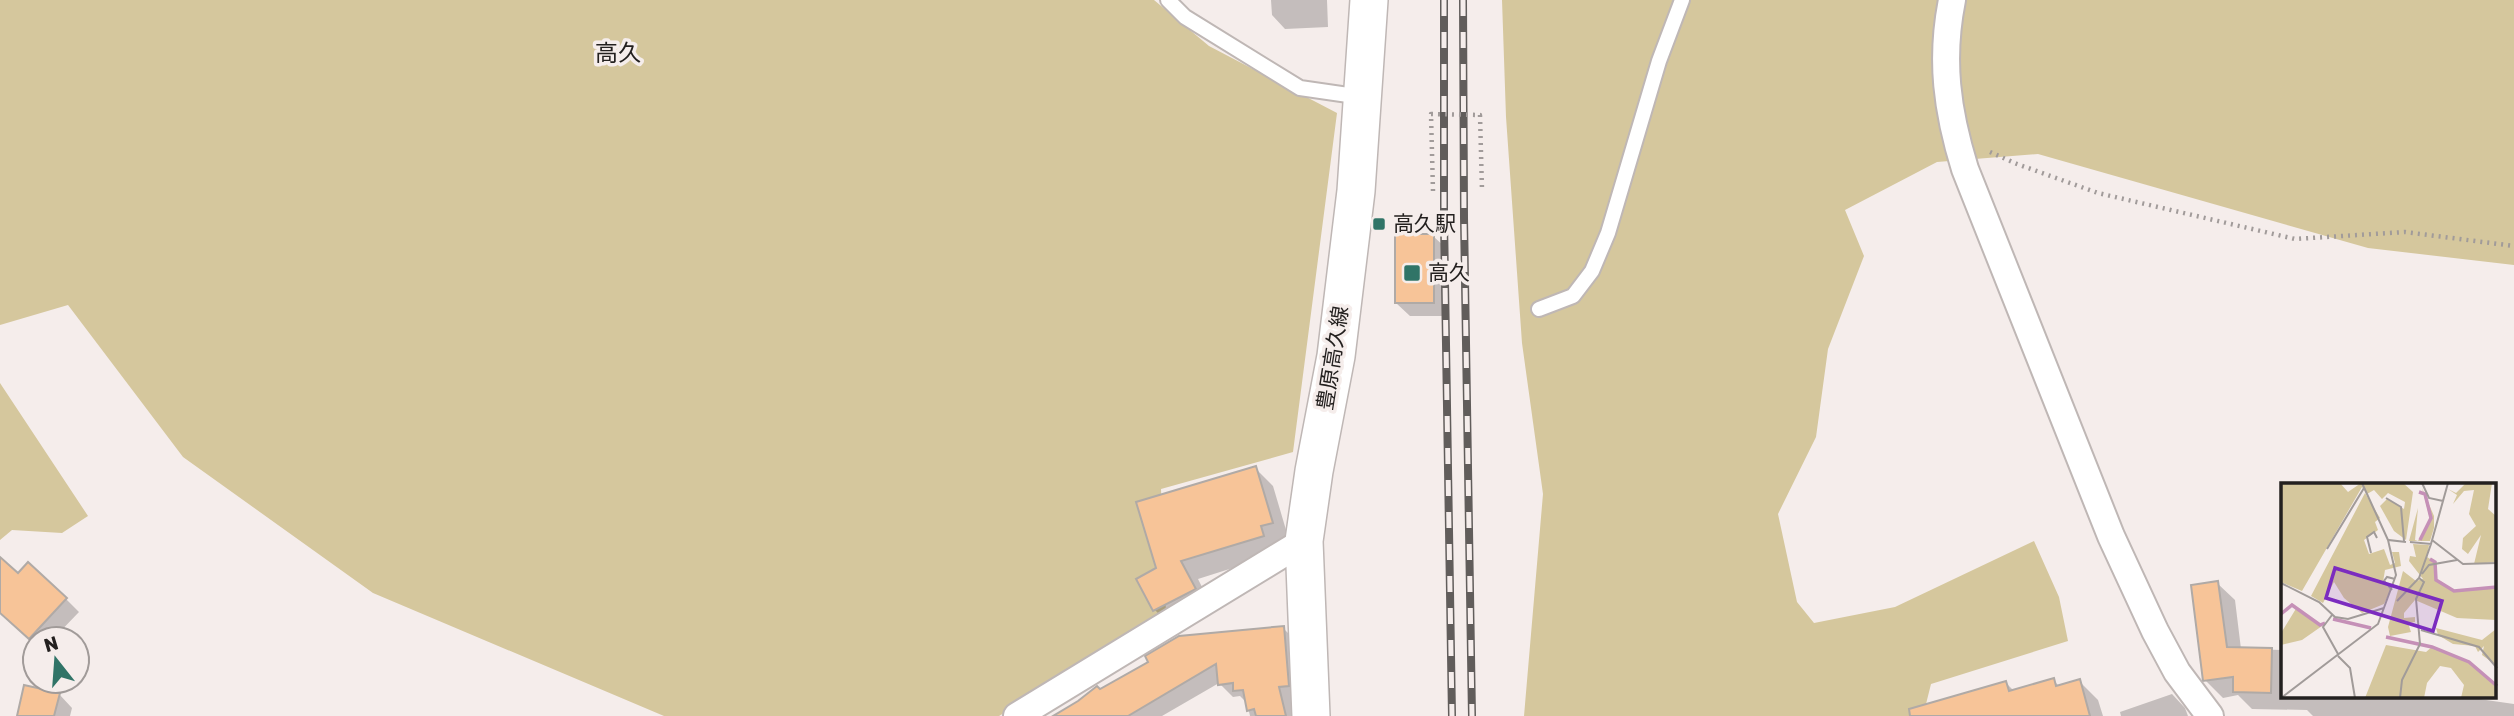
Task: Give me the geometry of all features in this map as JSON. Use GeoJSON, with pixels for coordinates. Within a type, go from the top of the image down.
{"type":"FeatureCollection","features":[{"type":"Feature","properties":{"kind":"main road","name":"豊原高久線"},"geometry":{"type":"LineString","coordinates":[[1311,716],[1304,541],[1336,356],[1356,191],[1369,0]]}},
{"type":"Feature","properties":{"kind":"street"},"geometry":{"type":"LineString","coordinates":[[1952,0],[1947,25],[1945,86],[1965,169],[2111,536],[2177,672],[2210,716]]}},
{"type":"Feature","properties":{"kind":"street"},"geometry":{"type":"LineString","coordinates":[[1017,716],[1304,541]]}},
{"type":"Feature","properties":{"kind":"lane"},"geometry":{"type":"LineString","coordinates":[[1168,0],[1185,17],[1300,88],[1363,97]]}},
{"type":"Feature","properties":{"kind":"lane"},"geometry":{"type":"LineString","coordinates":[[1539,309],[1573,296],[1592,271],[1608,233],[1659,61],[1682,0]]}},
{"type":"Feature","properties":{"kind":"path"},"geometry":{"type":"LineString","coordinates":[[1433,191],[1432,114],[1479,115],[1482,190]]}},
{"type":"Feature","properties":{"kind":"path"},"geometry":{"type":"LineString","coordinates":[[1955,135],[2017,164],[2098,193],[2295,239],[2404,232],[2514,246]]}},
{"type":"Feature","properties":{"kind":"shaded area"},"geometry":{"type":"Polygon","coordinates":[[[0,0],[1154,0],[1209,46],[1337,113],[1293,452],[1161,489],[1166,613],[999,716],[664,716],[373,593],[183,457],[68,305],[0,325],[0,0]]]}},
{"type":"Feature","properties":{"kind":"shaded area"},"geometry":{"type":"Polygon","coordinates":[[[1502,0],[2514,0],[2514,265],[2368,248],[2038,154],[1937,162],[1845,210],[1864,256],[1828,349],[1816,437],[1778,514],[1797,602],[1814,623],[1895,607],[2034,541],[2059,597],[2068,641],[1931,684],[1923,716],[1524,716],[1543,494],[1522,343],[1506,117],[1502,0]]]}},
{"type":"Feature","properties":{"kind":"shaded area"},"geometry":{"type":"Polygon","coordinates":[[[0,383],[88,516],[62,533],[12,530],[0,540],[0,383]]]}},
{"type":"Feature","properties":{"kind":"building"},"geometry":{"type":"Polygon","coordinates":[[[1395,234],[1434,234],[1434,303],[1395,303],[1395,234]]]}},
{"type":"Feature","properties":{"kind":"building"},"geometry":{"type":"Polygon","coordinates":[[[1256,466],[1273,523],[1261,526],[1264,536],[1181,561],[1196,589],[1153,611],[1136,579],[1156,568],[1136,502],[1256,466]]]}},
{"type":"Feature","properties":{"kind":"building"},"geometry":{"type":"Polygon","coordinates":[[[0,557],[18,573],[28,562],[67,598],[42,625],[21,625],[21,632],[0,613],[0,557]]]}},
{"type":"Feature","properties":{"kind":"building"},"geometry":{"type":"Polygon","coordinates":[[[2218,581],[2227,647],[2272,648],[2271,693],[2233,692],[2233,677],[2203,681],[2191,585],[2218,581]]]}},
{"type":"Feature","properties":{"kind":"building"},"geometry":{"type":"Polygon","coordinates":[[[1284,626],[1289,686],[1279,687],[1286,716],[1256,716],[1254,709],[1247,711],[1243,690],[1233,691],[1233,683],[1218,685],[1216,664],[1128,716],[1053,716],[1097,686],[1100,689],[1148,662],[1145,656],[1179,636],[1284,626]]]}},
{"type":"Feature","properties":{"kind":"building"},"geometry":{"type":"Polygon","coordinates":[[[2054,678],[2056,686],[2080,679],[2090,716],[1910,716],[1909,709],[2006,681],[2009,691],[2054,678]]]}},
{"type":"Feature","properties":{"kind":"building"},"geometry":{"type":"Polygon","coordinates":[[[22,695],[59,695],[54,716],[17,716],[22,695]]]}},
{"type":"Feature","properties":{"kind":"railway"},"geometry":{"type":"LineString","coordinates":[[1444,0],[1444,220],[1452,716]]}},
{"type":"Feature","properties":{"kind":"railway"},"geometry":{"type":"LineString","coordinates":[[1463,0],[1472,716]]}},
{"type":"Feature","properties":{"kind":"place","name":"高久駅"},"geometry":{"type":"Point","coordinates":[1379,224]}},
{"type":"Feature","properties":{"kind":"place","name":"高久"},"geometry":{"type":"Point","coordinates":[1412,273]}},
{"type":"Feature","properties":{"kind":"district","name":"高久"},"geometry":{"type":"Point","coordinates":[618,53]}}]}
